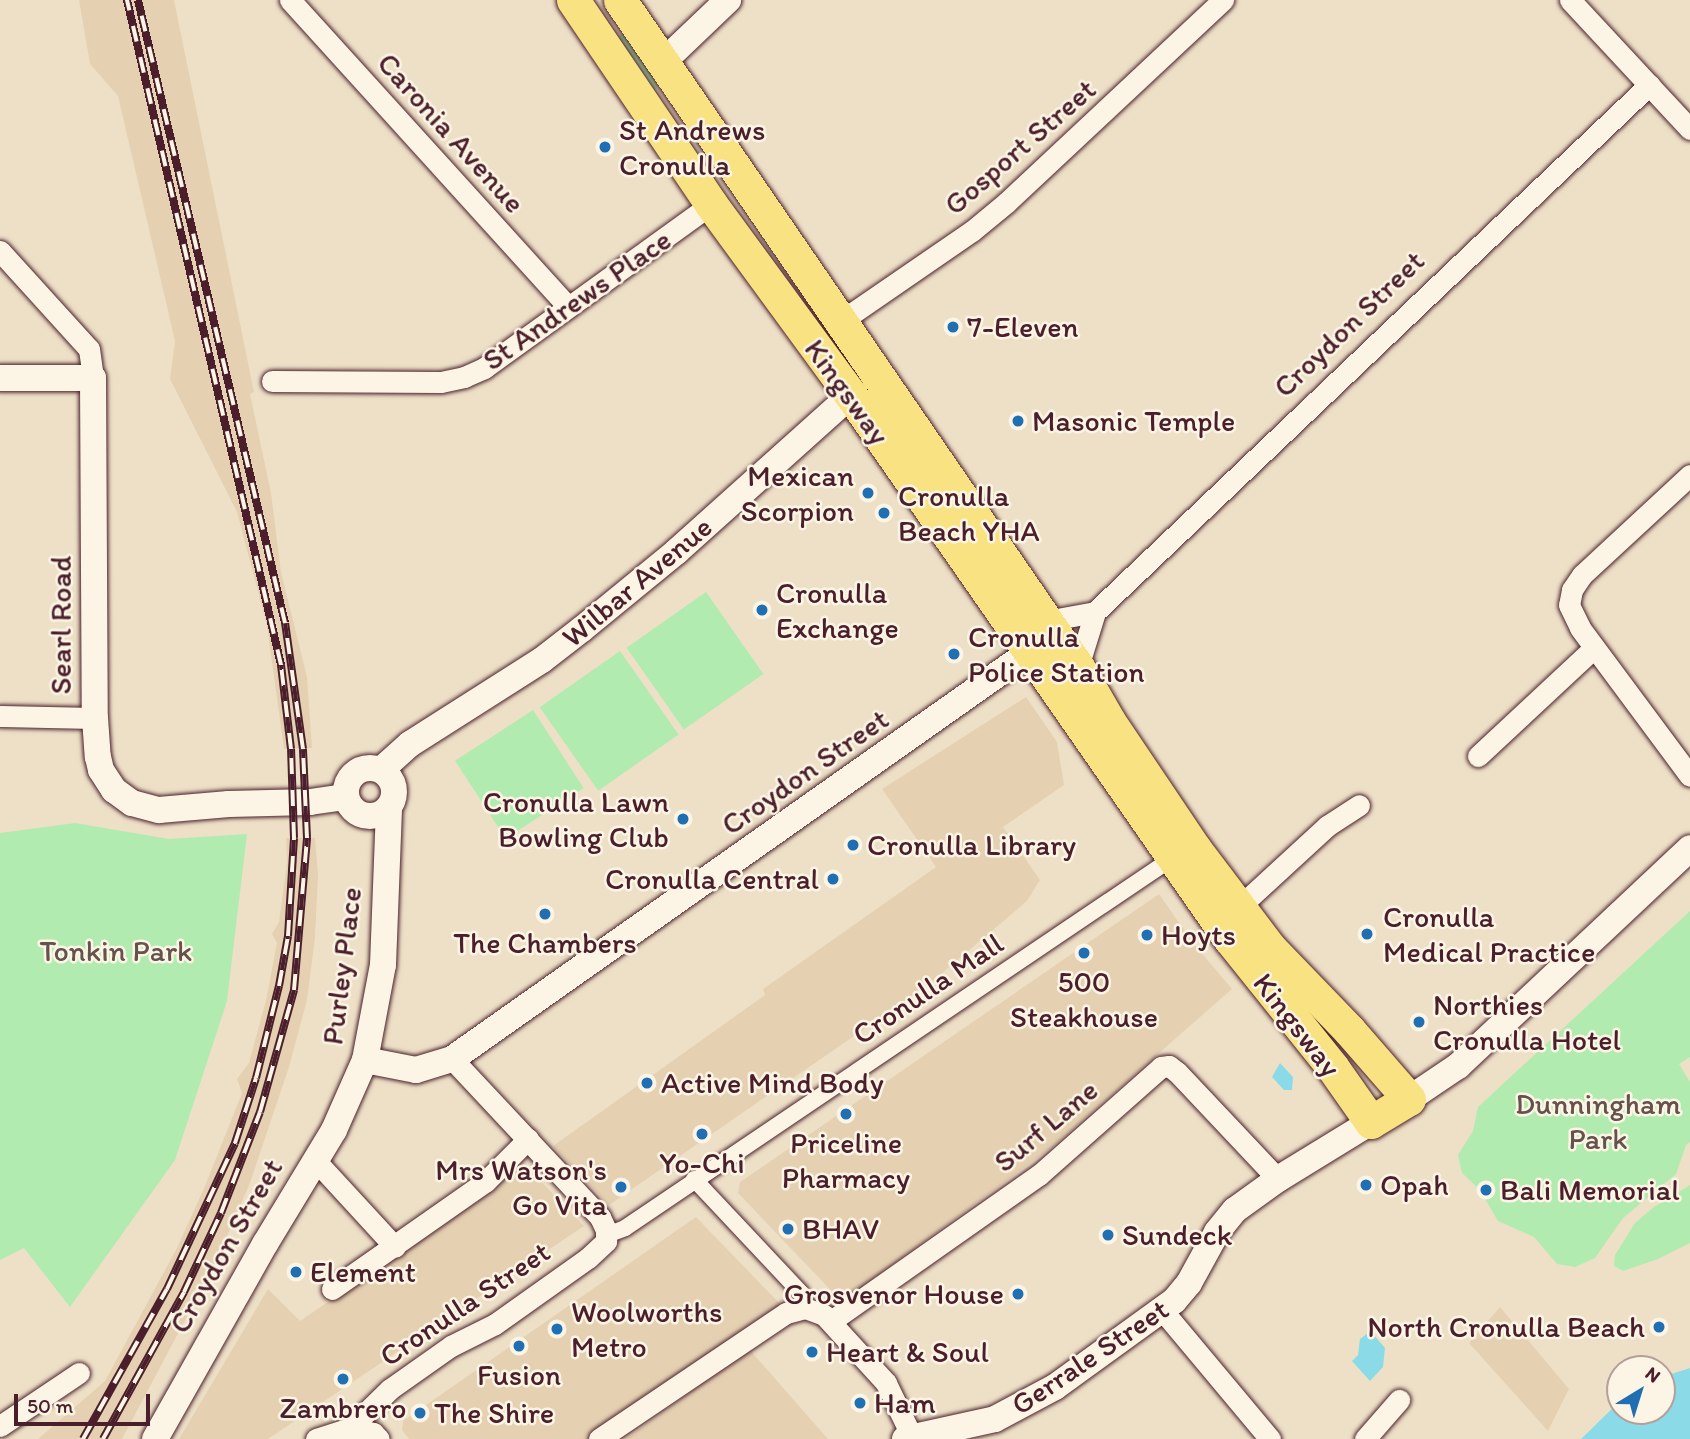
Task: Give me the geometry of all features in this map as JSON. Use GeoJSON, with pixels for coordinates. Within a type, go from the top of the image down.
{"type":"FeatureCollection","features":[{"type":"Feature","properties":{"kind":"main road","name":"Kingsway"},"geometry":{"type":"LineString","coordinates":[[572,0],[711,204],[851,395],[1028,653],[1111,765],[1229,938],[1333,1068],[1371,1122]]}},
{"type":"Feature","properties":{"kind":"main road","name":"Kingsway"},"geometry":{"type":"LineString","coordinates":[[620,0],[1078,667],[1109,721],[1239,907],[1270,948],[1349,1030],[1409,1100]]}},
{"type":"Feature","properties":{"kind":"main road","name":"St Andrews Place"},"geometry":{"type":"LineString","coordinates":[[711,204],[744,182]]}},
{"type":"Feature","properties":{"kind":"main road","name":"Wilbar Avenue"},"geometry":{"type":"LineString","coordinates":[[851,395],[877,374]]}},
{"type":"Feature","properties":{"kind":"main road"},"geometry":{"type":"LineString","coordinates":[[1006,562],[1027,625],[1028,653],[1055,668],[1109,721]]}},
{"type":"Feature","properties":{"kind":"main road"},"geometry":{"type":"LineString","coordinates":[[1333,1068],[1348,1071],[1359,1061],[1349,1030]]}},
{"type":"Feature","properties":{"kind":"main road","name":"Gerrale Street"},"geometry":{"type":"LineString","coordinates":[[1371,1122],[1409,1100]]}},
{"type":"Feature","properties":{"kind":"street","name":"Caronia Avenue"},"geometry":{"type":"LineString","coordinates":[[290,0],[568,307]]}},
{"type":"Feature","properties":{"kind":"street"},"geometry":{"type":"LineString","coordinates":[[663,62],[728,0]]}},
{"type":"Feature","properties":{"kind":"street","name":"Gosport Street"},"geometry":{"type":"LineString","coordinates":[[841,321],[972,231],[1007,202],[1223,0]]}},
{"type":"Feature","properties":{"kind":"street"},"geometry":{"type":"LineString","coordinates":[[1570,0],[1690,129]]}},
{"type":"Feature","properties":{"kind":"street","name":"Croydon Street"},"geometry":{"type":"LineString","coordinates":[[1078,667],[1095,612],[1649,85]]}},
{"type":"Feature","properties":{"kind":"street","name":"St Andrews Place"},"geometry":{"type":"LineString","coordinates":[[272,381],[441,382],[464,377],[484,368],[711,204]]}},
{"type":"Feature","properties":{"kind":"street","name":"Searl Road"},"geometry":{"type":"LineString","coordinates":[[0,251],[89,349],[93,378],[95,718],[101,770],[114,790],[144,807],[159,810],[229,804],[310,802],[346,797]]}},
{"type":"Feature","properties":{"kind":"street"},"geometry":{"type":"LineString","coordinates":[[0,378],[93,378]]}},
{"type":"Feature","properties":{"kind":"street","name":"Wilbar Avenue"},"geometry":{"type":"LineString","coordinates":[[381,770],[410,744],[542,660],[582,629],[686,544],[851,395]]}},
{"type":"Feature","properties":{"kind":"street"},"geometry":{"type":"LineString","coordinates":[[1690,475],[1583,575],[1572,590],[1572,613],[1594,648],[1690,776]]}},
{"type":"Feature","properties":{"kind":"street"},"geometry":{"type":"LineString","coordinates":[[1046,621],[1095,612]]}},
{"type":"Feature","properties":{"kind":"street"},"geometry":{"type":"LineString","coordinates":[[1478,756],[1594,648]]}},
{"type":"Feature","properties":{"kind":"street","name":"Croydon Street"},"geometry":{"type":"LineString","coordinates":[[365,1060],[416,1070],[452,1059],[1028,653]]}},
{"type":"Feature","properties":{"kind":"street"},"geometry":{"type":"LineString","coordinates":[[0,716],[95,718]]}},
{"type":"Feature","properties":{"kind":"street"},"geometry":{"type":"LineString","coordinates":[[366,767],[381,770],[394,786],[394,797],[379,812],[354,810],[346,797],[345,789],[352,775],[366,767]]}},
{"type":"Feature","properties":{"kind":"street"},"geometry":{"type":"LineString","coordinates":[[1239,907],[1327,826],[1359,805]]}},
{"type":"Feature","properties":{"kind":"street","name":"Purley Place"},"geometry":{"type":"LineString","coordinates":[[355,1087],[365,1060],[383,965],[388,853],[379,812]]}},
{"type":"Feature","properties":{"kind":"street"},"geometry":{"type":"LineString","coordinates":[[1409,1100],[1458,1066],[1690,848]]}},
{"type":"Feature","properties":{"kind":"street","name":"Cronulla Mall"},"geometry":{"type":"LineString","coordinates":[[607,1235],[625,1228],[1174,857]]}},
{"type":"Feature","properties":{"kind":"street"},"geometry":{"type":"LineString","coordinates":[[452,1059],[600,1217],[607,1235]]}},
{"type":"Feature","properties":{"kind":"street","name":"Surf Lane"},"geometry":{"type":"LineString","coordinates":[[831,1321],[1039,1175],[1161,1067],[1169,1066],[1177,1072],[1278,1179]]}},
{"type":"Feature","properties":{"kind":"street","name":"Croydon Street"},"geometry":{"type":"LineString","coordinates":[[155,1439],[316,1160],[355,1087]]}},
{"type":"Feature","properties":{"kind":"street","name":"Gerrale Street"},"geometry":{"type":"LineString","coordinates":[[908,1438],[952,1431],[1016,1411],[1163,1311],[1189,1283],[1226,1219],[1278,1179],[1371,1122]]}},
{"type":"Feature","properties":{"kind":"street"},"geometry":{"type":"LineString","coordinates":[[332,1289],[485,1182],[528,1139]]}},
{"type":"Feature","properties":{"kind":"street"},"geometry":{"type":"LineString","coordinates":[[316,1160],[395,1247]]}},
{"type":"Feature","properties":{"kind":"street"},"geometry":{"type":"LineString","coordinates":[[694,1179],[801,1293],[805,1308]]}},
{"type":"Feature","properties":{"kind":"street","name":"Cronulla Street"},"geometry":{"type":"LineString","coordinates":[[316,1439],[350,1428],[368,1414],[390,1389],[452,1346],[495,1325],[588,1258],[606,1241],[607,1235]]}},
{"type":"Feature","properties":{"kind":"street"},"geometry":{"type":"LineString","coordinates":[[599,1439],[786,1312],[805,1308],[817,1311],[831,1321],[886,1383],[908,1438]]}},
{"type":"Feature","properties":{"kind":"street"},"geometry":{"type":"LineString","coordinates":[[1163,1311],[1270,1439]]}},
{"type":"Feature","properties":{"kind":"street"},"geometry":{"type":"LineString","coordinates":[[0,1426],[20,1409],[79,1373]]}},
{"type":"Feature","properties":{"kind":"street"},"geometry":{"type":"LineString","coordinates":[[1365,1439],[1399,1400]]}},
{"type":"Feature","properties":{"kind":"street"},"geometry":{"type":"LineString","coordinates":[[350,1428],[373,1433],[379,1439]]}},
{"type":"Feature","properties":{"kind":"shaded area"},"geometry":{"type":"Polygon","coordinates":[[[79,0],[174,0],[254,392],[250,394],[271,493],[281,572],[307,677],[312,748],[284,749],[267,626],[237,512],[170,379],[175,341],[118,96],[90,64],[79,0]]]}},
{"type":"Feature","properties":{"kind":"shaded area"},"geometry":{"type":"Polygon","coordinates":[[[1026,697],[1057,742],[1064,785],[1003,827],[1040,880],[1027,901],[928,985],[609,1205],[553,1146],[765,995],[763,989],[936,867],[882,789],[1026,697]]]}},
{"type":"Feature","properties":{"kind":"shaded area"},"geometry":{"type":"Polygon","coordinates":[[[286,838],[315,838],[318,875],[315,938],[307,1000],[289,1067],[250,1183],[215,1264],[122,1439],[38,1439],[105,1381],[177,1248],[205,1186],[242,1093],[237,1079],[249,1063],[266,1000],[277,943],[272,934],[279,922],[287,862],[286,838]]]}},
{"type":"Feature","properties":{"kind":"shaded area"},"geometry":{"type":"Polygon","coordinates":[[[1159,894],[1194,944],[1232,989],[1053,1146],[842,1302],[738,1193],[740,1182],[1159,894]]]}},
{"type":"Feature","properties":{"kind":"shaded area"},"geometry":{"type":"Polygon","coordinates":[[[522,1162],[584,1226],[268,1439],[179,1439],[268,1289],[300,1321],[494,1188],[522,1162]]]}},
{"type":"Feature","properties":{"kind":"shaded area"},"geometry":{"type":"Polygon","coordinates":[[[696,1217],[781,1305],[589,1439],[409,1439],[402,1430],[403,1421],[696,1217]]]}},
{"type":"Feature","properties":{"kind":"shaded area"},"geometry":{"type":"Polygon","coordinates":[[[1500,1307],[1569,1389],[1548,1431],[1469,1343],[1500,1307]]]}},
{"type":"Feature","properties":{"kind":"shaded area"},"geometry":{"type":"Polygon","coordinates":[[[749,1349],[828,1439],[626,1439],[749,1349]]]}},
{"type":"Feature","properties":{"kind":"green space"},"geometry":{"type":"Polygon","coordinates":[[[624,32],[654,78],[658,86],[655,90],[618,37],[624,32]]]}},
{"type":"Feature","properties":{"kind":"green space"},"geometry":{"type":"Polygon","coordinates":[[[706,592],[763,674],[684,730],[627,648],[706,592]]]}},
{"type":"Feature","properties":{"kind":"green space"},"geometry":{"type":"Polygon","coordinates":[[[620,651],[679,735],[598,791],[540,707],[620,651]]]}},
{"type":"Feature","properties":{"kind":"green space"},"geometry":{"type":"Polygon","coordinates":[[[533,710],[584,788],[506,839],[455,761],[533,710]]]}},
{"type":"Feature","properties":{"kind":"green space","name":"Tonkin Park"},"geometry":{"type":"Polygon","coordinates":[[[75,823],[169,839],[247,834],[227,1001],[175,1160],[70,1307],[24,1248],[0,1260],[0,833],[75,823]]]}},
{"type":"Feature","properties":{"kind":"green space","name":"Dunningham Park"},"geometry":{"type":"Polygon","coordinates":[[[1690,911],[1690,1057],[1679,1064],[1690,1082],[1690,1142],[1686,1145],[1676,1174],[1623,1218],[1595,1258],[1575,1267],[1557,1264],[1534,1237],[1498,1221],[1479,1189],[1462,1173],[1458,1155],[1473,1131],[1478,1107],[1690,911]]]}},
{"type":"Feature","properties":{"kind":"green space"},"geometry":{"type":"Polygon","coordinates":[[[1690,1185],[1690,1243],[1658,1259],[1623,1271],[1614,1266],[1615,1255],[1635,1223],[1654,1207],[1690,1185]]]}},
{"type":"Feature","properties":{"kind":"water"},"geometry":{"type":"Polygon","coordinates":[[[1280,1063],[1293,1077],[1292,1090],[1284,1090],[1272,1077],[1280,1063]]]}},
{"type":"Feature","properties":{"kind":"water"},"geometry":{"type":"Polygon","coordinates":[[[1368,1333],[1373,1334],[1385,1348],[1383,1367],[1370,1381],[1352,1361],[1358,1355],[1360,1339],[1368,1333]]]}},
{"type":"Feature","properties":{"kind":"water"},"geometry":{"type":"Polygon","coordinates":[[[1690,1368],[1690,1439],[1581,1439],[1606,1415],[1606,1425],[1676,1425],[1676,1372],[1690,1368]]]}},
{"type":"Feature","properties":{"kind":"railway"},"geometry":{"type":"LineString","coordinates":[[83,1439],[167,1289],[235,1143],[256,1078],[279,986],[288,936],[294,838],[291,749],[281,665],[127,0]]}},
{"type":"Feature","properties":{"kind":"railway"},"geometry":{"type":"LineString","coordinates":[[103,1439],[184,1292],[221,1213],[260,1112],[294,990],[307,838],[303,749],[285,623],[138,0]]}},
{"type":"Feature","properties":{"kind":"place","name":"St Andrews Cronulla"},"geometry":{"type":"Point","coordinates":[605,147]}},
{"type":"Feature","properties":{"kind":"place","name":"7-Eleven"},"geometry":{"type":"Point","coordinates":[953,327]}},
{"type":"Feature","properties":{"kind":"place","name":"Masonic Temple"},"geometry":{"type":"Point","coordinates":[1018,421]}},
{"type":"Feature","properties":{"kind":"place","name":"Mexican Scorpion"},"geometry":{"type":"Point","coordinates":[868,493]}},
{"type":"Feature","properties":{"kind":"place","name":"Cronulla Beach YHA"},"geometry":{"type":"Point","coordinates":[884,513]}},
{"type":"Feature","properties":{"kind":"place","name":"Cronulla Exchange"},"geometry":{"type":"Point","coordinates":[762,610]}},
{"type":"Feature","properties":{"kind":"place","name":"Cronulla Police Station"},"geometry":{"type":"Point","coordinates":[954,654]}},
{"type":"Feature","properties":{"kind":"place","name":"Cronulla Lawn Bowling Club"},"geometry":{"type":"Point","coordinates":[683,819]}},
{"type":"Feature","properties":{"kind":"place","name":"Cronulla Library"},"geometry":{"type":"Point","coordinates":[853,845]}},
{"type":"Feature","properties":{"kind":"place","name":"Cronulla Central"},"geometry":{"type":"Point","coordinates":[833,879]}},
{"type":"Feature","properties":{"kind":"place","name":"The Chambers"},"geometry":{"type":"Point","coordinates":[545,914]}},
{"type":"Feature","properties":{"kind":"place","name":"Cronulla Medical Practice"},"geometry":{"type":"Point","coordinates":[1367,934]}},
{"type":"Feature","properties":{"kind":"place","name":"Hoyts"},"geometry":{"type":"Point","coordinates":[1147,935]}},
{"type":"Feature","properties":{"kind":"place","name":"500 Steakhouse"},"geometry":{"type":"Point","coordinates":[1084,953]}},
{"type":"Feature","properties":{"kind":"place","name":"Northies Cronulla Hotel"},"geometry":{"type":"Point","coordinates":[1419,1022]}},
{"type":"Feature","properties":{"kind":"place","name":"Active Mind Body"},"geometry":{"type":"Point","coordinates":[647,1083]}},
{"type":"Feature","properties":{"kind":"place","name":"Priceline Pharmacy"},"geometry":{"type":"Point","coordinates":[846,1114]}},
{"type":"Feature","properties":{"kind":"place","name":"Yo-Chi"},"geometry":{"type":"Point","coordinates":[702,1134]}},
{"type":"Feature","properties":{"kind":"place","name":"Opah"},"geometry":{"type":"Point","coordinates":[1366,1185]}},
{"type":"Feature","properties":{"kind":"place","name":"Mrs Watson's Go Vita"},"geometry":{"type":"Point","coordinates":[621,1187]}},
{"type":"Feature","properties":{"kind":"place","name":"Bali Memorial"},"geometry":{"type":"Point","coordinates":[1486,1190]}},
{"type":"Feature","properties":{"kind":"place","name":"BHAV"},"geometry":{"type":"Point","coordinates":[788,1229]}},
{"type":"Feature","properties":{"kind":"place","name":"Sundeck"},"geometry":{"type":"Point","coordinates":[1108,1235]}},
{"type":"Feature","properties":{"kind":"place","name":"Element"},"geometry":{"type":"Point","coordinates":[296,1272]}},
{"type":"Feature","properties":{"kind":"place","name":"Grosvenor House"},"geometry":{"type":"Point","coordinates":[1018,1294]}},
{"type":"Feature","properties":{"kind":"place","name":"North Cronulla Beach"},"geometry":{"type":"Point","coordinates":[1659,1327]}},
{"type":"Feature","properties":{"kind":"place","name":"Woolworths Metro"},"geometry":{"type":"Point","coordinates":[557,1329]}},
{"type":"Feature","properties":{"kind":"place","name":"Fusion"},"geometry":{"type":"Point","coordinates":[519,1346]}},
{"type":"Feature","properties":{"kind":"place","name":"Heart & Soul"},"geometry":{"type":"Point","coordinates":[812,1352]}},
{"type":"Feature","properties":{"kind":"place","name":"Zambrero"},"geometry":{"type":"Point","coordinates":[343,1379]}},
{"type":"Feature","properties":{"kind":"place","name":"Ham"},"geometry":{"type":"Point","coordinates":[860,1403]}},
{"type":"Feature","properties":{"kind":"place","name":"The Shire"},"geometry":{"type":"Point","coordinates":[420,1413]}}]}
